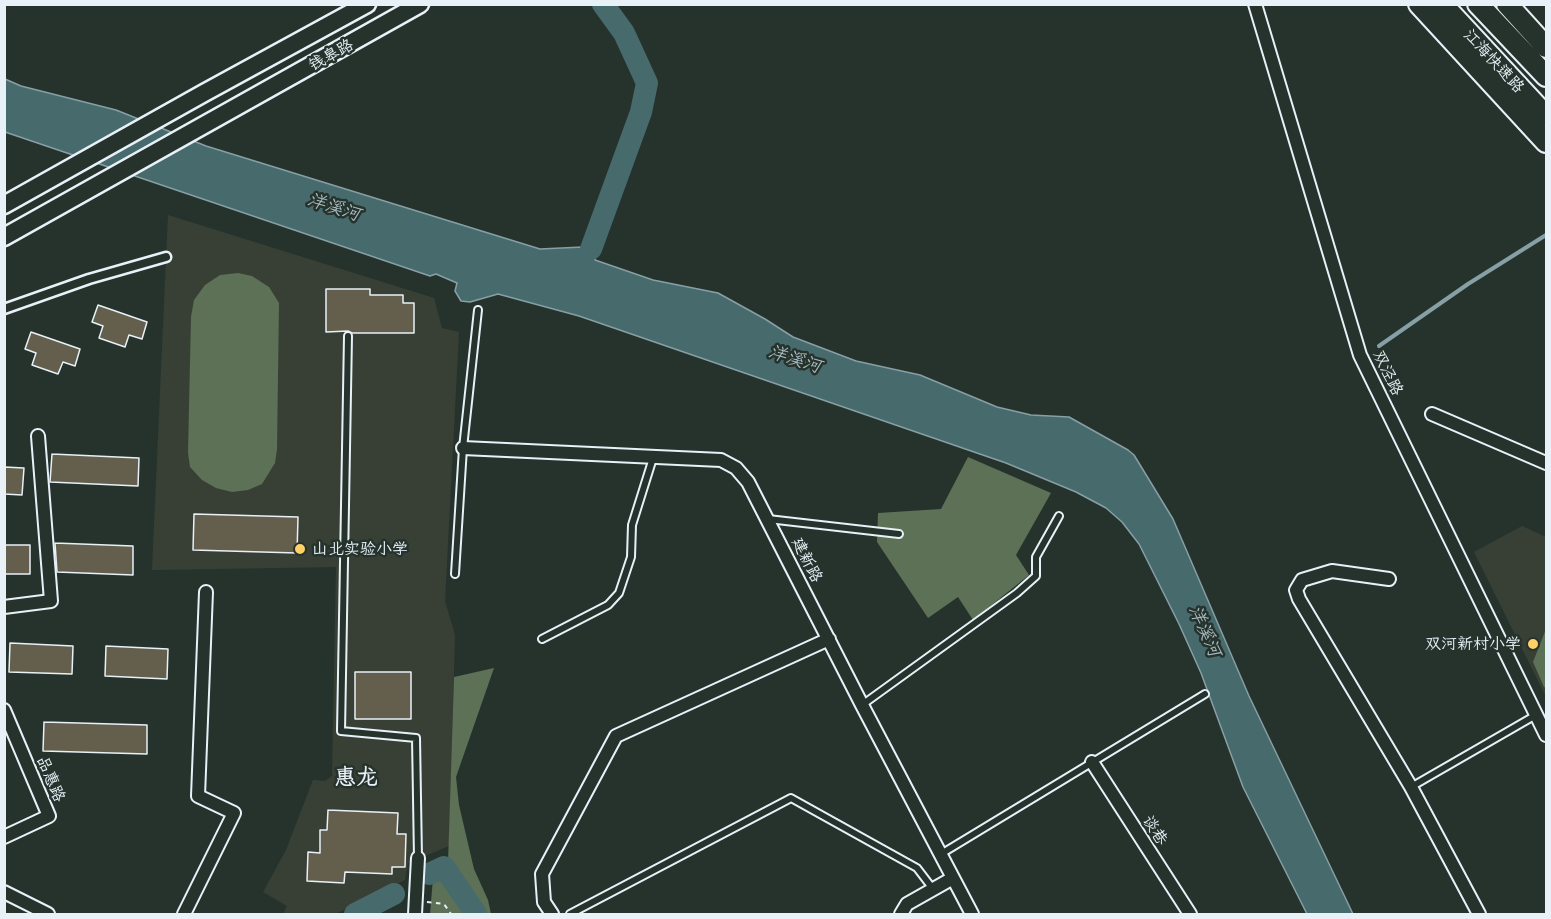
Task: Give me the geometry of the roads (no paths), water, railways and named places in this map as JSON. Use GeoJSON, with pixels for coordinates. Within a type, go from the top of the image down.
{"type":"FeatureCollection","features":[{"type":"Feature","properties":{"kind":"highway"},"geometry":{"type":"LineString","coordinates":[[1419,4],[1546,142]]}},
{"type":"Feature","properties":{"kind":"highway","name":"江海快速路"},"geometry":{"type":"LineString","coordinates":[[1442,4],[1546,117]]}},
{"type":"Feature","properties":{"kind":"highway","name":"江海快速路"},"geometry":{"type":"LineString","coordinates":[[1478,4],[1546,76]]}},
{"type":"Feature","properties":{"kind":"highway"},"geometry":{"type":"LineString","coordinates":[[1507,4],[1546,47]]}},
{"type":"Feature","properties":{"kind":"main road","name":"钱皋路"},"geometry":{"type":"LineString","coordinates":[[4,205],[367,4]]}},
{"type":"Feature","properties":{"kind":"main road","name":"钱皋路"},"geometry":{"type":"LineString","coordinates":[[4,237],[420,4]]}},
{"type":"Feature","properties":{"kind":"main road"},"geometry":{"type":"LineString","coordinates":[[308,36],[324,45],[324,59]]}},
{"type":"Feature","properties":{"kind":"street","name":"双泾路"},"geometry":{"type":"LineString","coordinates":[[1255,4],[1360,355],[1546,735]]}},
{"type":"Feature","properties":{"kind":"street"},"geometry":{"type":"LineString","coordinates":[[4,309],[90,279],[166,257]]}},
{"type":"Feature","properties":{"kind":"street"},"geometry":{"type":"LineString","coordinates":[[1432,414],[1546,463]]}},
{"type":"Feature","properties":{"kind":"street"},"geometry":{"type":"LineString","coordinates":[[4,606],[51,601],[38,436]]}},
{"type":"Feature","properties":{"kind":"street","name":"建新路"},"geometry":{"type":"LineString","coordinates":[[463,448],[721,460],[736,468],[748,482],[768,519],[972,915]]}},
{"type":"Feature","properties":{"kind":"street"},"geometry":{"type":"LineString","coordinates":[[1389,579],[1332,571],[1302,580],[1296,590],[1299,599],[1411,787],[1479,915]]}},
{"type":"Feature","properties":{"kind":"street"},"geometry":{"type":"LineString","coordinates":[[184,915],[234,813],[198,796],[206,592]]}},
{"type":"Feature","properties":{"kind":"street"},"geometry":{"type":"LineString","coordinates":[[552,915],[544,902],[542,874],[616,736],[829,639]]}},
{"type":"Feature","properties":{"kind":"street","name":"品惠路"},"geometry":{"type":"LineString","coordinates":[[4,710],[49,816],[4,837]]}},
{"type":"Feature","properties":{"kind":"street","name":"谈巷"},"geometry":{"type":"LineString","coordinates":[[1092,762],[1190,915]]}},
{"type":"Feature","properties":{"kind":"street"},"geometry":{"type":"LineString","coordinates":[[415,915],[418,858]]}},
{"type":"Feature","properties":{"kind":"street"},"geometry":{"type":"LineString","coordinates":[[901,915],[907,904],[953,878]]}},
{"type":"Feature","properties":{"kind":"street"},"geometry":{"type":"LineString","coordinates":[[4,892],[48,915]]}},
{"type":"Feature","properties":{"kind":"lane"},"geometry":{"type":"LineString","coordinates":[[455,574],[463,448],[478,310]]}},
{"type":"Feature","properties":{"kind":"lane"},"geometry":{"type":"LineString","coordinates":[[348,336],[341,731],[416,738],[418,858]]}},
{"type":"Feature","properties":{"kind":"lane"},"geometry":{"type":"LineString","coordinates":[[542,639],[608,604],[620,593],[631,557],[632,525],[653,458]]}},
{"type":"Feature","properties":{"kind":"lane"},"geometry":{"type":"LineString","coordinates":[[862,705],[1017,593],[1036,576],[1036,557],[1059,516]]}},
{"type":"Feature","properties":{"kind":"lane"},"geometry":{"type":"LineString","coordinates":[[768,519],[899,534]]}},
{"type":"Feature","properties":{"kind":"lane"},"geometry":{"type":"LineString","coordinates":[[941,854],[1205,694]]}},
{"type":"Feature","properties":{"kind":"lane"},"geometry":{"type":"LineString","coordinates":[[1411,787],[1536,715]]}},
{"type":"Feature","properties":{"kind":"lane"},"geometry":{"type":"LineString","coordinates":[[570,915],[790,798],[917,868],[933,889]]}},
{"type":"Feature","properties":{"kind":"water","name":"洋溪河"},"geometry":{"type":"Polygon","coordinates":[[[5,79],[21,86],[116,110],[206,146],[540,249],[583,247],[591,249],[596,253],[595,260],[653,280],[718,293],[793,337],[856,361],[920,375],[997,407],[1031,415],[1069,417],[1128,450],[1134,455],[1173,519],[1249,696],[1353,914],[1307,914],[1243,787],[1201,673],[1179,624],[1139,544],[1122,522],[1106,508],[1076,492],[1006,463],[579,316],[498,294],[470,302],[461,301],[455,291],[457,283],[436,274],[430,276],[5,132],[5,79]]]}},
{"type":"Feature","properties":{"kind":"waterway"},"geometry":{"type":"LineString","coordinates":[[591,249],[641,112],[647,83],[624,33],[603,4]]}},
{"type":"Feature","properties":{"kind":"waterway"},"geometry":{"type":"LineString","coordinates":[[1379,346],[1468,284],[1546,235]]}},
{"type":"Feature","properties":{"kind":"waterway"},"geometry":{"type":"LineString","coordinates":[[429,874],[444,867],[476,914]]}},
{"type":"Feature","properties":{"kind":"waterway"},"geometry":{"type":"LineString","coordinates":[[355,914],[394,894]]}},
{"type":"Feature","properties":{"kind":"place","name":"山北实验小学"},"geometry":{"type":"Point","coordinates":[300,549]}},
{"type":"Feature","properties":{"kind":"place","name":"双河新村小学"},"geometry":{"type":"Point","coordinates":[1533,644]}},
{"type":"Feature","properties":{"kind":"district","name":"惠龙"},"geometry":{"type":"Point","coordinates":[356,777]}}]}
